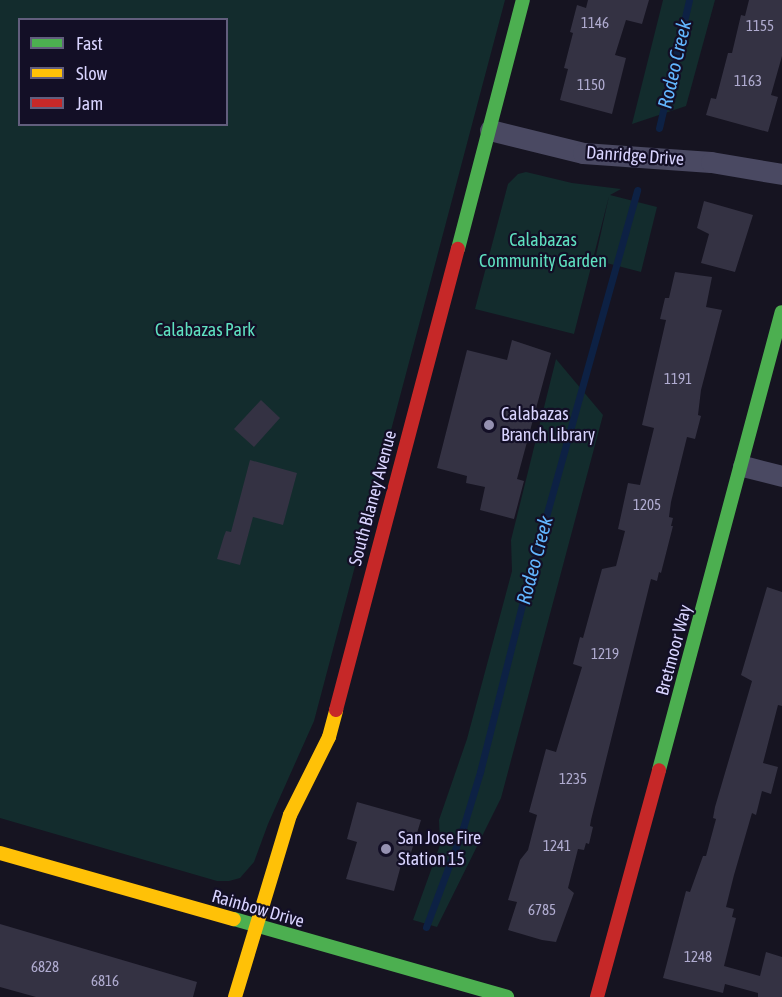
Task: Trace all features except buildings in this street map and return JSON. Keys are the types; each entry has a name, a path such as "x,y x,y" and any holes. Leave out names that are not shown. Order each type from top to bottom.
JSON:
{"street":[{"name":"South Blaney Avenue","path":"235,997 290,815 329,738 523,0"},
{"name":"Danridge Drive","path":"490,130 584,153 711,162 782,174"},
{"name":"Bretmoor Way","path":"597,997 743,466 782,312"},
{"path":"743,466 782,476"},
{"name":"Rainbow Drive","path":"0,853 507,997"}],"green space":[{"name":"Calabazas Park","path":"0,0 505,0 314,721 268,824 254,862 240,878 217,881 0,818"},
{"path":"663,0 715,0 686,106 632,124"},
{"name":"Calabazas Community Garden","path":"526,172 572,183 621,189 610,195 657,207 641,272 595,260 609,196 574,334 475,309 508,184 518,174"},
{"path":"556,359 603,415 501,798 437,927 413,920 440,845 439,820 467,739 512,571 511,540"}],"waterway":[{"name":"Rodeo Creek","path":"659,128 689,0"},
{"name":"Rodeo Creek","path":"426,927 463,828 480,772 528,581 637,190"}],"traffic: fast":[{"path":"458,249 523,0"},
{"path":"659,770 782,312"},
{"path":"234,919 507,997"}],"traffic: slow":[{"path":"235,997 290,815 329,737 336,710"},
{"path":"0,853 234,919"}],"traffic: jam":[{"path":"336,710 458,249"},
{"path":"597,997 659,770"}],"place":[{"name":"Calabazas Branch Library","path":"489,425"},
{"name":"San Jose Fire Station 15","path":"386,849"}]}
